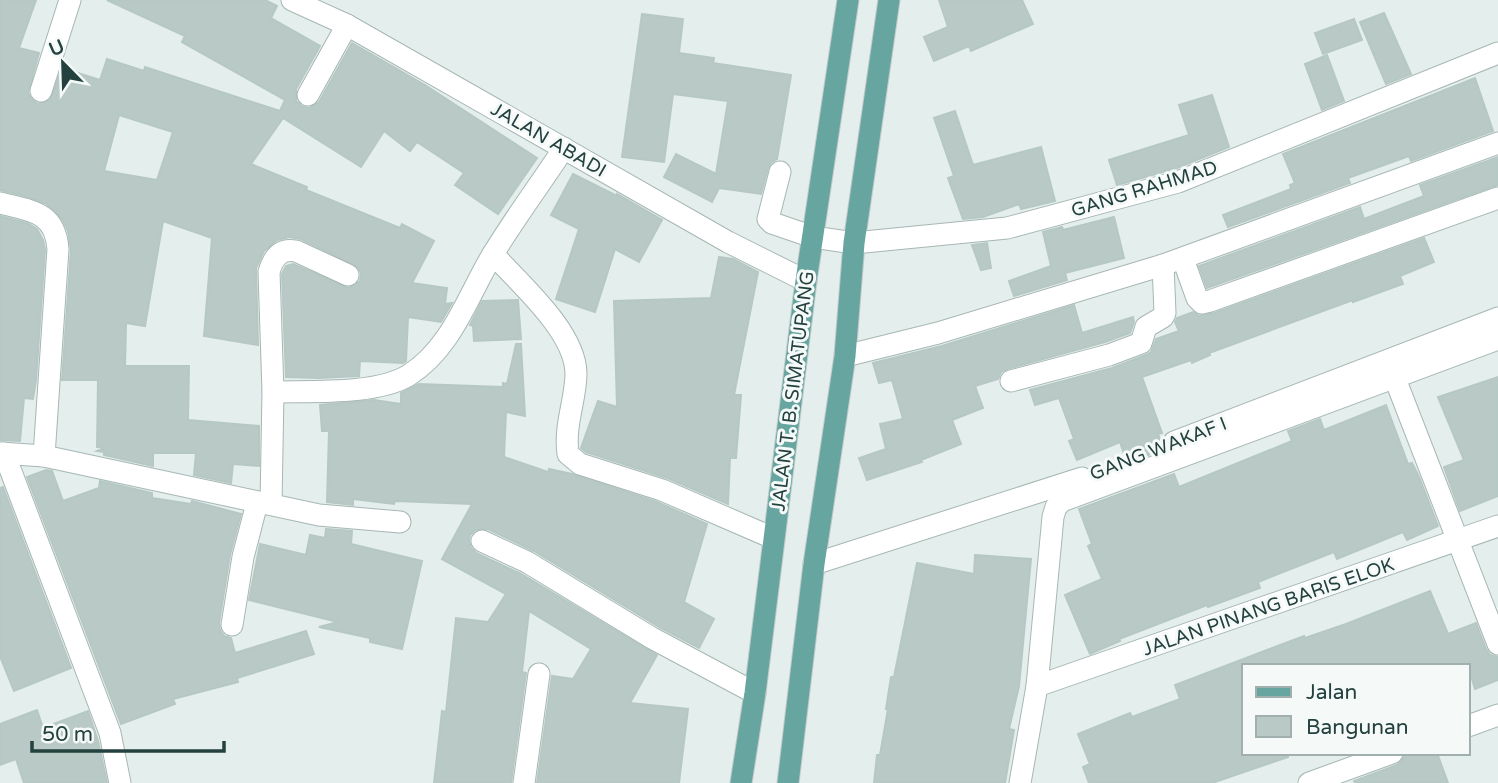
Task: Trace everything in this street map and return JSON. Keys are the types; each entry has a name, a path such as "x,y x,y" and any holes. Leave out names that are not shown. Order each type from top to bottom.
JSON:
{"main road":[{"name":"JALAN T. B. SIMATUPANG","path":"741,783 755,693 806,281 848,0"},
{"path":"788,783 814,564 845,356 853,243 889,0"}],"street":[{"path":"41,91 70,0"},
{"name":"JALAN ABADI","path":"292,0 347,25 729,242 806,281"},
{"path":"308,95 347,25"},
{"name":"GANG RAHMAD","path":"780,172 768,219 772,223 813,237 853,243 1007,228 1178,182 1498,53"},
{"path":"845,356 938,333 1173,262 1498,143"},
{"path":"273,392 373,388 408,376 429,359 445,342 493,254 564,148"},
{"path":"1173,262 1202,303 1498,198"},
{"path":"0,203 39,213 50,222 57,233 44,456"},
{"path":"232,625 243,557 264,503 273,392 269,272 272,261 287,249 348,275"},
{"path":"493,254 561,329 571,348 576,373 566,436 568,454 580,464 662,490 773,538"},
{"path":"1011,381 1110,355 1141,343 1146,327 1165,313 1173,262"},
{"name":"GANG WAKAF I","path":"814,564 1057,487 1498,318"},
{"path":"1020,783 1037,685 1056,507 1068,497 1498,339"},
{"path":"1394,376 1498,644"},
{"path":"120,783 110,733 2,453 44,456 319,515 400,522"},
{"name":"JALAN PINANG BARIS ELOK","path":"1037,685 1498,526"},
{"path":"482,541 527,562 652,638 755,693"},
{"path":"524,783 539,674"},
{"path":"1470,725 1498,715"},
{"path":"1309,783 1386,755"}],"building":[{"path":"0,0 36,0 19,48 39,53 28,93 38,104 50,100 62,68 100,80 107,59 144,71 145,67 280,111 285,100 182,42 185,36 107,0 265,0 277,6 271,18 320,46 296,89 296,101 301,106 309,108 319,102 352,43 425,85 537,158 498,214 455,185 464,173 417,142 410,151 384,131 361,167 283,118 251,164 307,187 306,190 400,228 402,224 434,241 412,283 447,288 445,304 452,303 441,322 408,317 406,361 360,361 359,376 286,377 282,274 286,266 293,264 349,288 360,281 361,273 358,267 301,239 289,237 277,240 264,251 256,268 258,345 204,336 212,238 163,221 145,326 126,323 125,366 189,366 188,420 259,426 259,466 233,464 231,483 194,475 196,453 153,453 153,466 97,451 106,447 97,447 98,380 62,380 71,250 68,231 62,219 47,204 0,190","holes":["119,115 173,132 157,180 104,171"]},
{"path":"939,0 1022,0 1033,24 971,51 969,46 934,61 924,37 948,27"},
{"path":"1384,13 1411,74 1386,84 1360,22"},
{"path":"642,14 683,19 679,53 714,58 713,63 791,75 777,159 771,162 768,168 761,194 719,188 712,202 664,177 676,154 716,174 728,101 673,94 664,162 622,157"},
{"path":"1354,19 1362,40 1323,54 1315,33"},
{"path":"1327,55 1344,101 1322,110 1305,64"},
{"path":"1475,78 1493,131 1411,161 1409,156 1348,178 1350,183 1228,227 1223,215 1291,189 1290,185 1295,183 1283,154"},
{"path":"1212,95 1229,147 1177,168 1117,185 1109,160 1189,135 1179,105"},
{"path":"955,111 973,165 1041,147 1055,201 1021,209 1019,204 983,217 963,219 948,178 954,176 934,118"},
{"path":"1498,157 1498,185 1207,288 1199,266 1360,207 1364,219 1424,196 1420,185"},
{"path":"573,174 617,194 662,220 639,262 615,249 595,312 556,299 579,229 551,215"},
{"path":"0,216 27,223 37,229 45,250 36,380 33,399 24,398 20,441 0,440"},
{"path":"1114,217 1124,258 1065,273 1067,280 1014,296 1009,281 1051,266 1043,232 1062,227 1063,230"},
{"path":"1424,238 1434,262 1400,276 1403,284 1209,353 1210,355 1192,363 1191,360 1142,377 1162,433 1158,434 1164,449 1127,463 1120,442 1077,460 1069,441 1074,439 1059,398 1035,405 1030,390 1112,368 1151,352 1156,339 1179,331 1175,322 1177,318 1193,312 1199,316 1214,313"},
{"path":"987,243 991,268 981,270 972,245"},
{"path":"719,257 733,259 758,272 734,395 741,395 736,458 730,458 728,504 667,478 586,452 581,448 598,401 617,407 614,301 711,298"},
{"path":"518,300 521,339 474,341 473,326 470,325 482,301"},
{"path":"1074,305 1082,333 1133,317 1130,333 1007,369 1001,372 998,379 975,386 983,408 952,420 961,444 921,460 922,462 867,480 859,458 886,449 880,424 903,419 892,380 879,383 873,363 942,346"},
{"path":"516,344 521,344 525,416 506,412 504,457 548,472 549,469 572,474 657,502 707,524 684,602 714,619 699,648 659,627 534,551 488,529 475,530 469,541 476,553 521,574 657,655 630,703 688,709 679,783 537,783 552,676 573,679 591,649 529,611 522,672 526,673 511,783 434,783 442,711 446,712 456,618 488,622 506,594 442,559 472,504 395,501 394,504 353,499 353,505 327,502 329,431 322,431 320,405 374,400 401,404 401,393 419,384 503,387 503,383 507,384"},
{"path":"1498,377 1498,496 1460,511 1444,467 1464,460 1438,397"},
{"path":"1386,405 1408,464 1412,463 1419,477 1438,526 1407,540 1403,532 1337,559 1334,552 1258,582 1260,588 1119,639 1120,641 1090,654 1065,595 1102,579 1088,546 1092,544 1079,509 1174,474 1179,487 1292,441 1288,431 1320,419 1324,430"},
{"path":"46,470 52,471 63,501 99,488 100,481 152,493 152,498 191,504 192,501 241,514 230,555 220,630 224,636 231,638 235,653 306,631 314,654 237,678 238,682 173,699 175,704 121,724 27,477"},
{"path":"3,487 71,668 14,691 0,656 0,488"},
{"path":"326,529 352,531 351,544 422,561 402,649 370,642 370,638 319,627 338,622 249,600 260,544 306,555 310,535 325,538"},
{"path":"975,555 1031,559 1019,686 1009,729 1014,730 1005,783 874,783 877,755 880,755 888,709 891,677 894,677 917,563 974,574"},
{"path":"1430,591 1448,634 1476,623 1486,649 1490,655 1498,657 1498,680 1475,689 1470,664 1242,664 1242,755 1288,757 1212,783 1089,783 1083,767 1090,764 1078,734 1130,713 1132,717 1180,699 1175,685 1304,636 1305,638"},
{"path":"37,710 43,728 88,711 107,783 24,783 16,759 0,765 0,724"},
{"path":"1404,755 1438,755 1448,783 1354,781 1397,765"}]}
